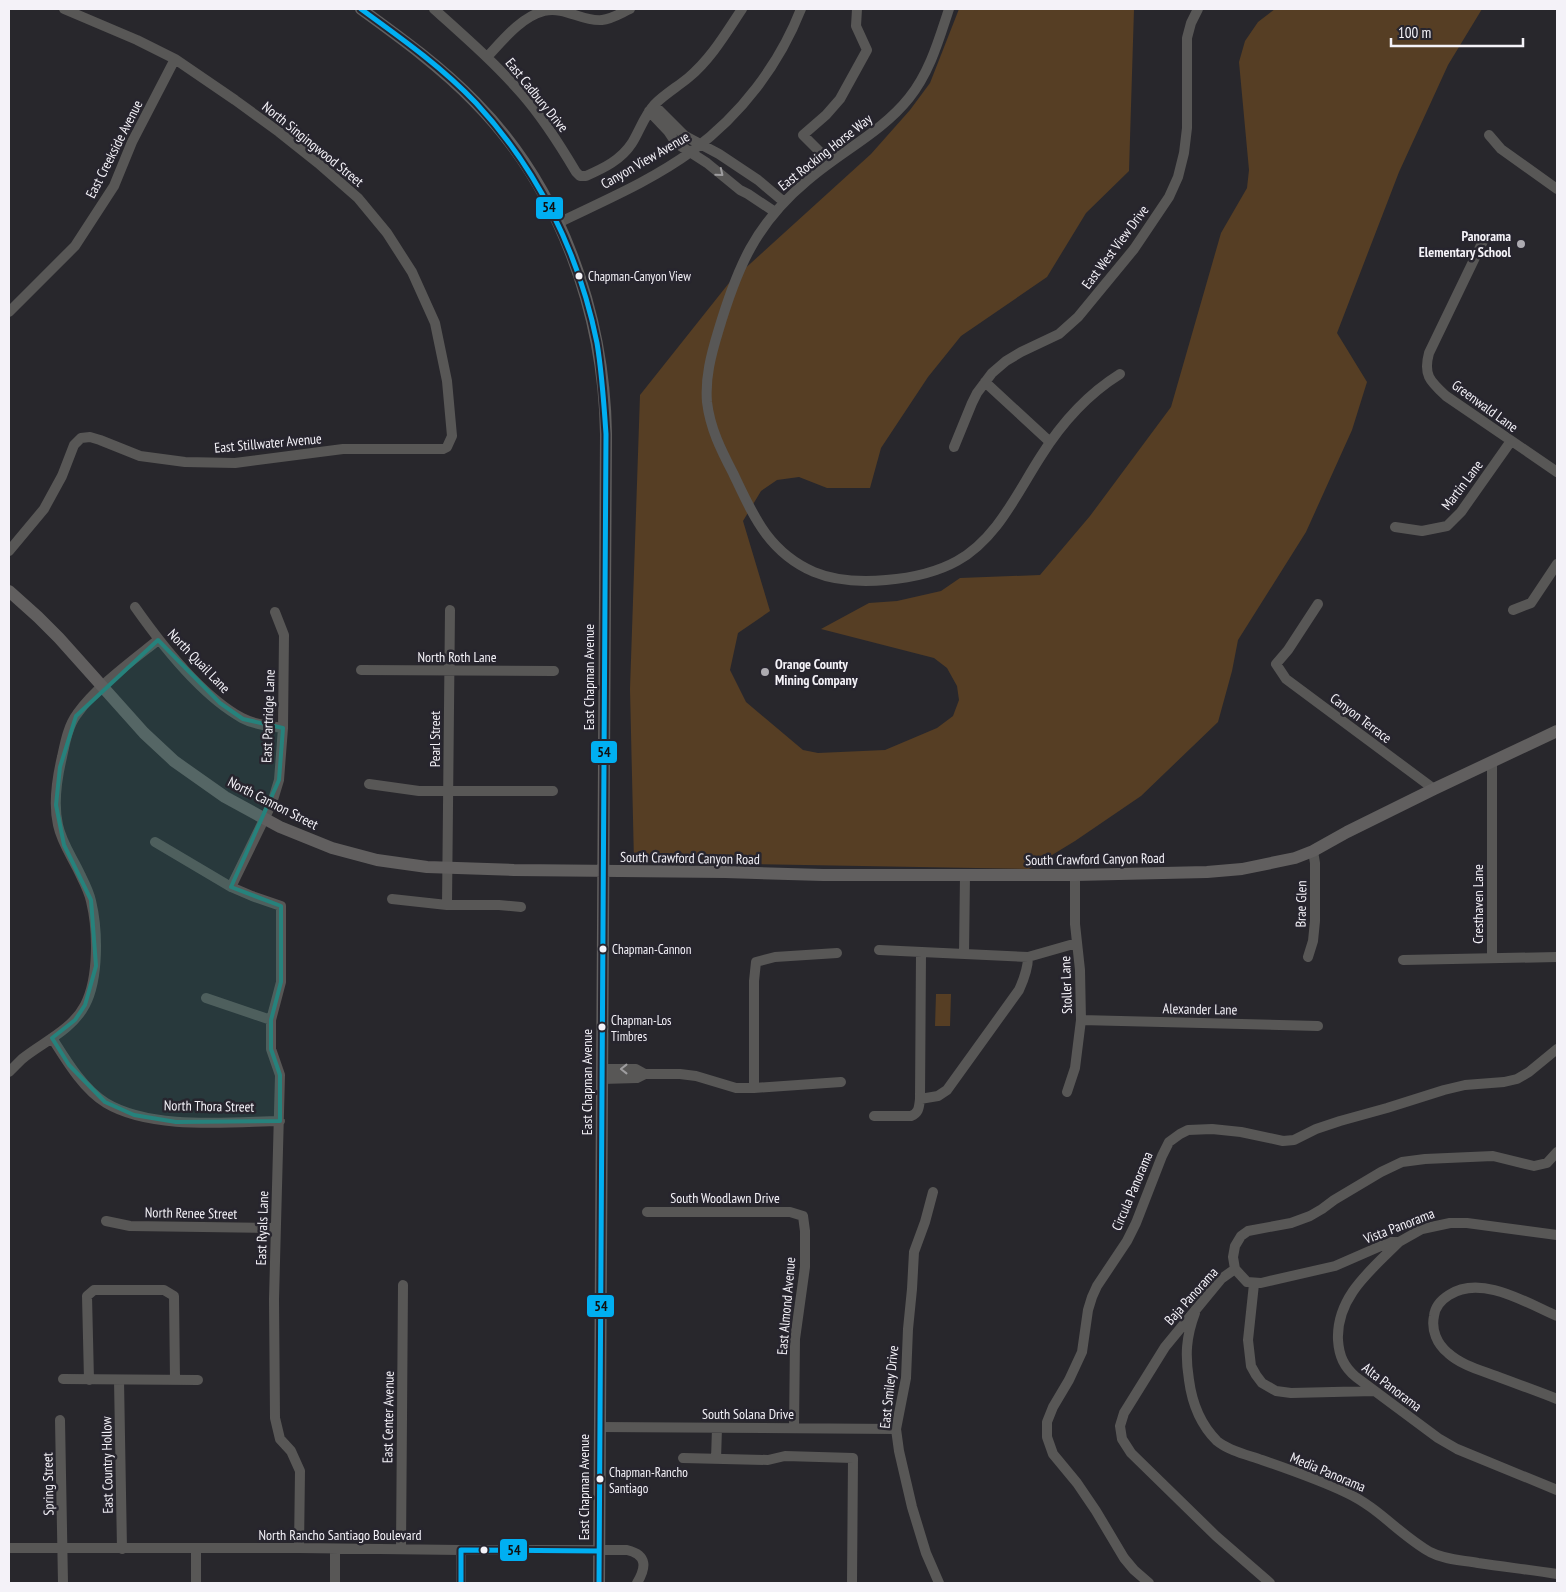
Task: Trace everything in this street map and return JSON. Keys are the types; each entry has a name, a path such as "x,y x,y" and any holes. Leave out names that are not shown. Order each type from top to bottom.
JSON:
{"main road":[{"name":"East Chapman Avenue","path":"361,9 424,55 476,103 491,119 528,169 558,223 572,257 589,308 598,350 605,410 599,1583"},
{"name":"North Cannon Street","path":"9,591 59,638 144,733 174,761 225,797 304,838 351,854 402,864 448,868 603,871"},
{"name":"South Crawford Canyon Road","path":"603,871 965,876 1207,872 1242,869 1294,858 1313,851 1434,789 1557,731"}],"street":[{"name":"North Singingwood Street","path":"64,9 137,40 175,59 235,100 318,163 352,192 387,233 412,272 435,323 447,381 452,436 447,447"},
{"name":"East Cadbury Drive","path":"434,9 487,57 522,94 539,115 580,176 586,176 595,172 624,154 652,108"},
{"path":"487,57 507,35 523,22 545,11 565,12 585,19 602,20 610,19 630,9"},
{"path":"652,108 668,92 688,78 703,64 742,9"},
{"name":"Canyon View Avenue","path":"558,223 639,183 690,153 701,144 738,110 753,92 781,50 802,9"},
{"path":"830,162 803,136 840,99 867,50 856,26 858,9"},
{"name":"East Rocking Horse Way","path":"949,9 934,54 917,88 900,109 830,162 784,202 747,253 732,287 709,366 706,391 708,412 714,436 757,522 767,537 786,555 799,564 832,578 849,581 875,581 921,575 957,561 976,548 994,530 1050,442 1064,424 1093,393 1120,374"},
{"name":"East West View Drive","path":"954,447 972,403 985,382 1006,361 1059,334 1078,317 1134,249 1169,197 1178,177 1184,153 1187,128 1187,38 1191,23 1198,9"},
{"name":"East Creekside Avenue","path":"9,312 75,246 114,186 132,142 175,59"},
{"path":"652,108 685,136 719,154 758,180 784,202"},
{"path":"652,108 676,143 713,167 740,190 775,212"},
{"path":"1489,136 1501,149 1557,189"},
{"name":"Greenwald Lane","path":"1483,241 1429,353 1426,364 1428,375 1446,396 1557,472"},
{"path":"985,382 1050,442"},
{"name":"East Stillwater Avenue","path":"9,551 44,509 54,493 74,445 81,438 90,437 140,456 185,462 235,463 343,450 443,449 447,447"},
{"name":"Martin Lane","path":"1395,527 1422,531 1447,526 1461,512 1511,441"},
{"path":"1513,610 1531,603 1557,564"},
{"name":"Canyon Terrace","path":"1318,604 1288,650 1276,664 1286,679 1434,789"},
{"name":"North Quail Lane","path":"135,607 158,640 199,684 220,703 243,718 263,725 283,728"},
{"name":"Pearl Street","path":"447,905 450,610"},
{"name":"East Partridge Lane","path":"232,887 265,819 279,780 283,728 284,635 275,612"},
{"path":"9,1072 22,1059 75,1020 85,1005 92,986 96,966 95,928 91,900 80,874 64,845 58,824 56,806 60,767 66,738 76,716 88,700 158,640"},
{"name":"North Roth Lane","path":"361,670 554,672"},
{"name":"Cresthaven Lane","path":"1402,960 1492,958 1492,762"},
{"path":"369,784 419,791 553,791"},
{"path":"156,842 232,887"},
{"name":"Brae Glen","path":"1308,957 1313,941 1315,921 1315,863 1313,851"},
{"name":"Stoller Lane","path":"1067,1092 1075,1068 1081,1020 1080,970 1075,924 1075,875"},
{"path":"964,954 965,876"},
{"name":"East Ryals Lane","path":"232,887 281,906 282,982 271,1020 271,1049 280,1075 280,1121 275,1228 275,1418 280,1439 291,1451 300,1471 300,1548"},
{"path":"392,899 447,905 521,907"},
{"path":"878,950 1028,957 1077,943"},
{"path":"754,1088 754,981 756,962 775,957 837,953"},
{"path":"874,1116 911,1116 915,1115 918,1111 920,1099 921,953"},
{"path":"920,1099 938,1096 946,1090 1019,990 1025,977 1028,957"},
{"path":"1492,958 1557,958"},
{"path":"206,998 271,1020"},
{"name":"Alexander Lane","path":"1081,1020 1318,1026"},
{"name":"North Thora Street","path":"52,1038 69,1065 88,1087 105,1102 134,1115 176,1122 280,1121"},
{"name":"Circula Panorama","path":"1149,1583 1124,1558 1077,1483 1054,1454 1047,1437 1047,1422 1082,1352 1088,1310 1092,1298 1136,1223 1169,1142 1188,1130 1212,1129 1241,1132 1283,1141 1294,1140 1316,1129 1444,1090 1465,1085 1517,1079 1529,1072 1557,1049"},
{"path":"602,1074 638,1078 645,1074 680,1074 696,1076 736,1088 841,1082"},
{"name":"Baja Panorama","path":"1270,1583 1216,1536 1131,1453 1122,1439 1120,1426 1124,1412 1165,1347 1221,1279 1235,1269 1233,1257 1235,1246 1240,1236 1248,1232 1291,1223 1310,1216 1394,1165 1425,1159 1493,1156 1534,1166 1547,1163 1557,1152"},
{"name":"East Smiley Drive","path":"933,1192 914,1252 906,1378 896,1429 912,1507 926,1553 938,1583"},
{"name":"South Woodlawn Drive","path":"647,1212 790,1212 803,1216"},
{"name":"East Almond Avenue","path":"794,1428 795,1339 805,1267 806,1231 803,1216"},
{"name":"North Renee Street","path":"106,1221 130,1226 275,1228"},
{"name":"Vista Panorama","path":"1254,1284 1335,1266 1390,1242 1399,1242 1422,1229 1450,1223 1467,1223 1557,1235"},
{"name":"Alta Panorama","path":"1399,1242 1368,1272 1349,1296 1343,1308 1338,1325 1338,1343 1342,1361 1348,1371 1430,1432 1457,1449 1557,1490"},
{"path":"1235,1269 1247,1282 1254,1284 1248,1340 1251,1366 1262,1383 1276,1391 1291,1393 1375,1391"},
{"name":"East Center Avenue","path":"401,1549 403,1285"},
{"path":"1557,1316 1509,1294 1485,1287 1453,1292 1443,1299 1435,1310 1432,1323 1439,1343 1448,1354 1470,1366 1557,1399"},
{"path":"89,1380 88,1296 94,1290 164,1290 174,1296 174,1380"},
{"name":"Media Panorama","path":"1197,1308 1188,1335 1186,1350 1190,1384 1193,1402 1200,1419 1218,1442 1346,1492 1368,1504 1415,1542 1442,1557 1557,1574"},
{"path":"63,1379 198,1380"},
{"name":"East Country Hollow","path":"119,1380 122,1548"},
{"name":"Spring Street","path":"60,1420 63,1583"},
{"name":"South Solana Drive","path":"600,1427 896,1429"},
{"path":"716,1459 717,1428"},
{"path":"684,1458 768,1460 785,1456 854,1458 852,1583"},
{"name":"North Rancho Santiago Boulevard","path":"9,1548 627,1550 639,1554 643,1560 644,1567 637,1583"},
{"path":"196,1549 196,1583"},
{"path":"335,1583 336,1549"},
{"path":"461,1550 461,1583"}],"highlighted area":[{"path":"158,640 220,703 243,719 283,728 279,780 231,887 281,906 281,982 271,1020 271,1049 280,1075 280,1121 176,1122 134,1115 105,1102 69,1065 52,1038 75,1020 85,1005 96,966 91,900 64,845 56,805 60,767 76,716"}],"shaded area":[{"path":"959,9 1134,9 1129,171 1086,213 1047,277 961,336 928,377 881,448 870,488 827,488 799,477 777,480 761,491 743,521 770,611 738,633 730,670 746,702 803,750 818,753 885,750 937,728 953,716 959,700 957,686 947,668 934,658 821,629 869,603 897,601 941,591 960,578 1040,575 1090,516 1171,407 1221,233 1247,188 1249,170 1239,62 1245,41 1258,22 1275,9 1482,9 1448,65 1399,172 1337,333 1367,382 1352,430 1306,532 1238,640 1232,671 1218,722 1141,796 1075,841 1029,869 634,862 630,689 640,395 729,283 871,154 910,110 930,83"},
{"path":"936,994 951,994 950,1026 935,1026"}],"transit line":[{"name":"54","path":"361,9 421,53 463,90 476,103 519,156 553,214 567,245 589,310 599,354 606,434 599,1583"},
{"name":"54","path":"461,1583 461,1550 599,1551"}],"place":[{"name":"Panorama Elementary School","path":"1521,244"},
{"name":"Chapman-Canyon View","path":"579,276"},
{"name":"Orange County Mining Company","path":"765,672"},
{"name":"Chapman-Cannon","path":"603,949"},
{"name":"Chapman-Los Timbres","path":"602,1027"},
{"name":"Chapman-Rancho Santiago","path":"600,1479"}]}
